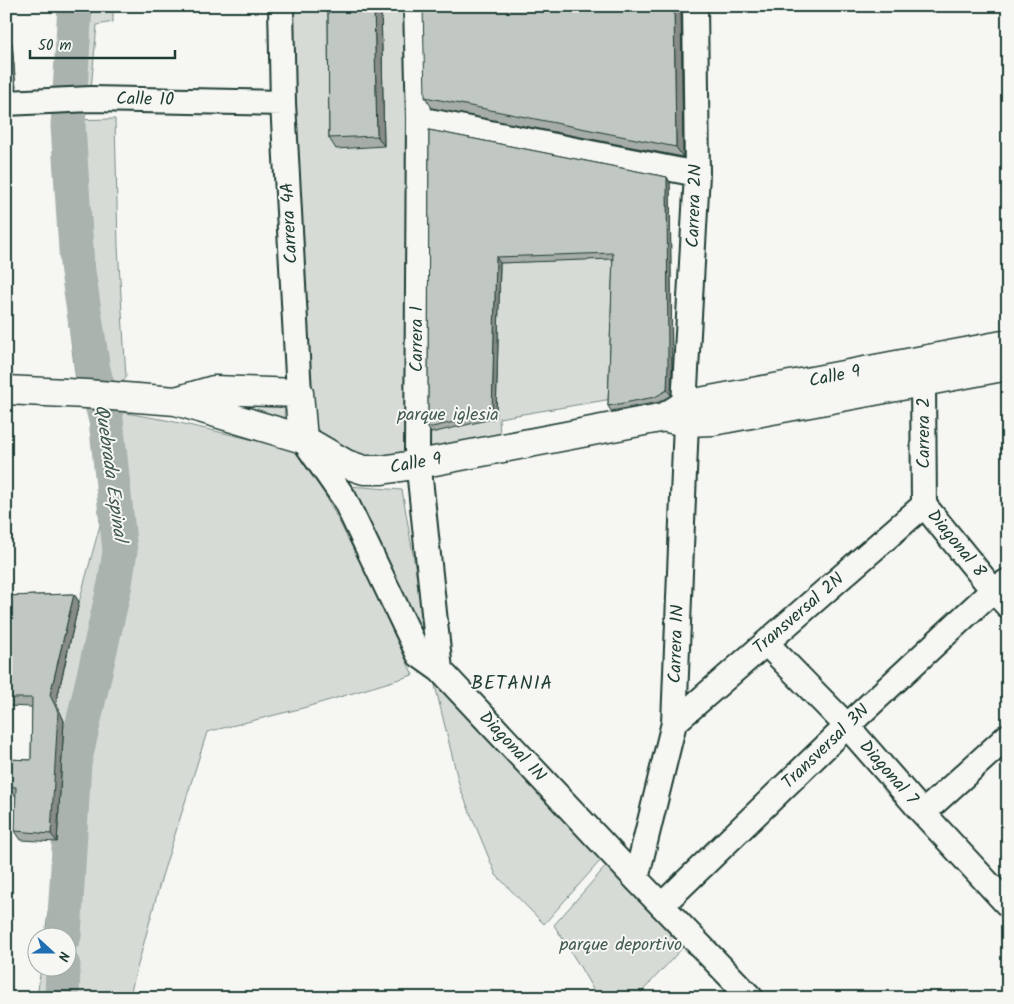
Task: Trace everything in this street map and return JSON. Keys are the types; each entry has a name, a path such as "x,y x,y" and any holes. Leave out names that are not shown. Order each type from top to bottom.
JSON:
{"street":[{"name":"Carrera 4A","path":"281,6 283,102 303,439"},
{"name":"Carrera 1","path":"416,6 419,119 417,450 440,670"},
{"name":"Carrera 2N","path":"678,415 697,174 695,6"},
{"name":"Calle 10","path":"6,103 58,100 283,102"},
{"path":"419,119 697,174"},
{"name":"Calle 9","path":"6,390 86,394 176,402 303,439 346,464 364,470 382,470 678,415 713,421 922,372 1008,344"},
{"name":"Calle 9","path":"922,372 1008,366"},
{"name":"Carrera 2","path":"922,372 924,505"},
{"name":"Calle 9","path":"176,402 214,390 299,393"},
{"name":"Carrera 1N","path":"636,879 674,723 678,415"},
{"name":"Diagonal 1N","path":"303,439 344,498 419,654 440,670 636,879 751,998"},
{"name":"Diagonal 8","path":"924,505 1003,593"},
{"name":"Transversal 2N","path":"674,723 924,505"},
{"name":"Transversal 3N","path":"662,905 847,726 1003,593"},
{"name":"Diagonal 7","path":"766,643 847,726 923,813 1008,905"},
{"path":"923,813 1008,736"}],"green space":[{"path":"68,6 113,6 113,22 97,25 91,89 63,90"},
{"path":"291,6 406,6 413,460 364,462 310,436 300,279"},
{"path":"115,119 118,247 126,377 123,382 76,381 63,276 67,229 64,120"},
{"name":"parque iglesia","path":"617,258 612,399 499,418 500,438 417,450 417,387 500,263"},
{"path":"285,398 284,423 223,400"},
{"path":"92,407 166,420 303,451 367,576 413,675 303,708 207,732 162,876 129,998 37,998 40,976 78,976 78,926 46,926 57,842 64,726 56,703 79,602 100,525"},
{"path":"349,486 402,490 429,647 424,648"},
{"path":"432,673 601,860 544,924 496,875 460,788"},
{"name":"parque deportivo","path":"607,865 686,944 636,998 598,998 554,925"}],"building":[{"path":"328,6 374,6 377,136 329,138"},
{"path":"423,6 674,6 676,147 425,97"},
{"path":"6,35 11,81 6,81"},
{"path":"429,130 667,177 667,390 655,397 608,406 613,253 496,257 492,413 428,428"},
{"path":"74,594 50,695 58,712 51,834 15,831 16,787 6,786 6,759 31,760 32,698 6,698 6,596"}],"waterway":[{"name":"Quebrada Espinal","path":"65,926 74,763 115,584 120,551 106,420 93,370 77,265 68,126 75,6"},
{"name":"Quebrada Espinal","path":"62,998 63,976"}],"district":[{"name":"BETANIA","path":"512,684"}]}
